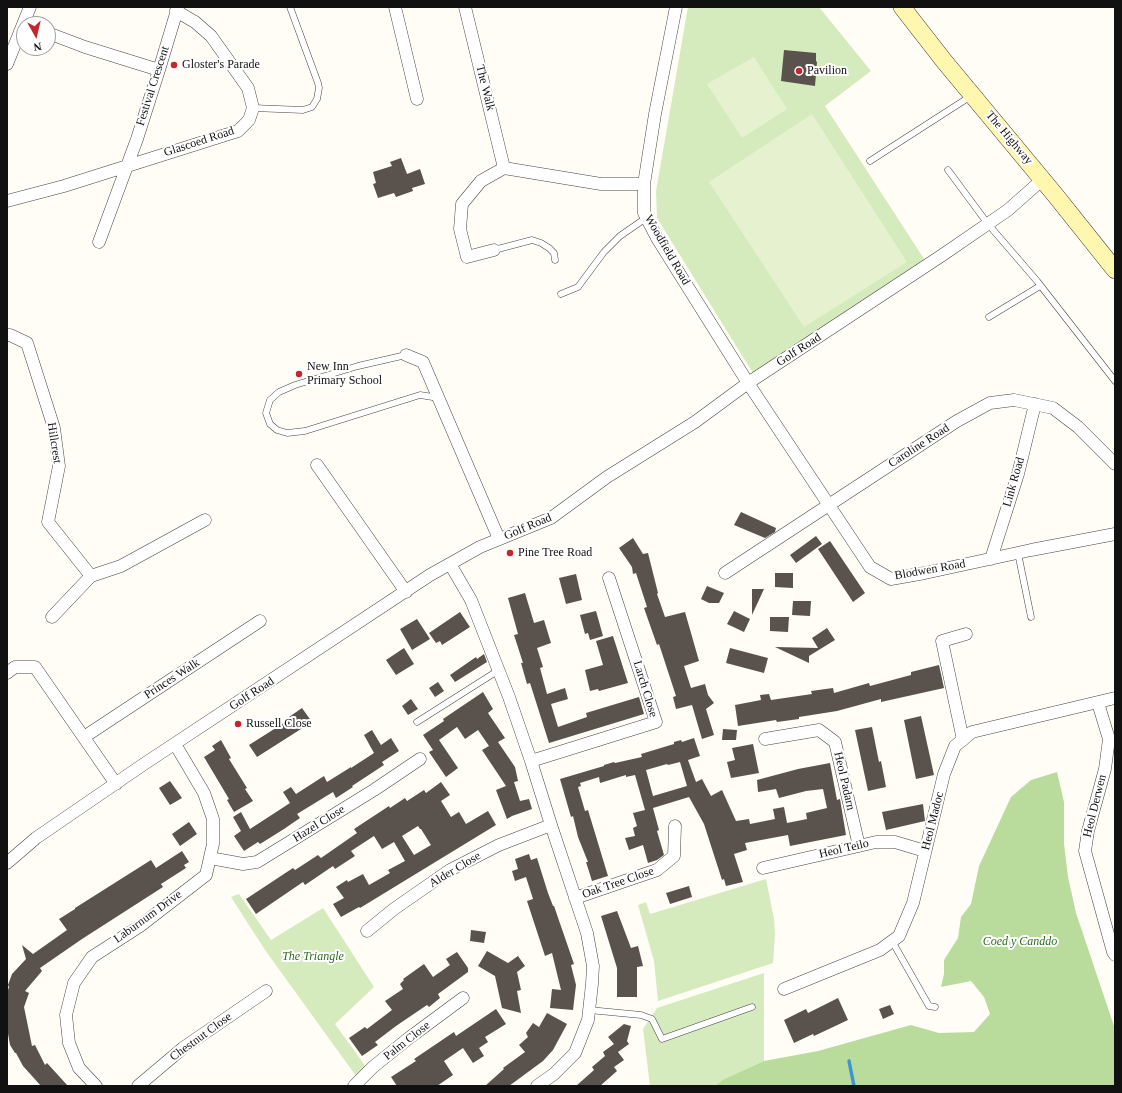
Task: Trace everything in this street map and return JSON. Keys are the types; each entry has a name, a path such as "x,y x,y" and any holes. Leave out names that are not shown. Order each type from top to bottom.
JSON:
{"street":[{"path":"395,7 417,99"},
{"name":"The Walk","path":"465,7 504,168"},
{"name":"Woodfield Road","path":"676,7 644,184 644,213 657,238 748,384"},
{"name":"The Highway","path":"902,7 1115,270"},
{"path":"177,9 211,36 248,88 253,108"},
{"name":"Festival Crescent","path":"99,242 159,70 177,9"},
{"path":"56,36 85,47 159,70"},
{"path":"7,64 16,43"},
{"name":"Glascoed Road","path":"127,165 238,131 249,120 253,108"},
{"path":"7,201 64,186 127,165"},
{"path":"494,250 467,258 460,229 462,204 481,181 504,168 601,184 644,184"},
{"name":"Golf Road","path":"7,863 36,838 175,744 450,564 480,547 551,518 607,477 695,422 748,384 988,224 1008,210 1042,179"},
{"name":"Hillcrest","path":"7,335 27,343 54,428 59,466 48,522 91,576"},
{"path":"406,355 423,362 499,539"},
{"name":"Blodwen Road","path":"748,384 870,567 892,579 1115,534"},
{"name":"Caroline Road","path":"725,573 956,421 990,403 1014,400 1053,408 1078,427 1115,464"},
{"name":"Link Road","path":"991,559 1018,474 1035,404"},
{"path":"317,466 406,592"},
{"path":"52,617 91,576 121,566 205,520"},
{"path":"450,564 471,600 499,670 532,761 586,932 593,966 588,1020 575,1053 554,1074 537,1086"},
{"name":"Larch Close","path":"532,761 656,722 609,578"},
{"name":"Princes Walk","path":"84,737 260,620"},
{"path":"963,740 942,642 966,634"},
{"path":"7,673 15,667 35,667 116,784"},
{"name":"Heol Madoc","path":"784,989 880,950 898,936 913,903 944,774 955,746 972,732 1115,698"},
{"name":"Heol Derwen","path":"1098,703 1109,739 1105,769 1088,831 1085,850 1115,955"},
{"name":"Heol Padarn","path":"765,739 818,730 835,742 859,846"},
{"name":"Laburnum Drive","path":"96,1086 79,1068 69,1043 66,1015 74,983 92,956 140,926 206,875 210,858 213,844 213,819 204,794 175,744"},
{"name":"Hazel Close","path":"210,858 243,864 257,862 374,790 420,759"},
{"name":"Alder Close","path":"367,931 394,909 450,870 499,844 551,825"},
{"name":"Oak Tree Close","path":"575,898 657,870 674,856 675,826"},
{"name":"Heol Teilo","path":"763,868 876,842 895,842 925,851"},
{"name":"Chestnut Close","path":"138,1086 182,1048 266,991"},
{"name":"Palm Close","path":"358,1085 373,1067 463,998"}],"lane":[{"path":"253,108 303,110 312,107 317,99 319,88 318,84 290,7"},
{"path":"870,161 972,95"},
{"path":"948,170 988,224 1040,286 1115,381"},
{"path":"561,294 578,287 604,252 620,236 646,218"},
{"path":"494,250 532,240 549,248 554,253 555,260"},
{"path":"989,317 1040,286"},
{"path":"406,355 358,366 295,385 279,392 270,400 266,413 270,424 276,430 287,433 305,431 420,395 439,398"},
{"path":"1018,553 1031,617"},
{"path":"416,722 499,670"},
{"path":"892,941 929,1006 935,1007"},
{"path":"589,1010 641,1015 652,1019 662,1039 752,1007"}],"green space":[{"path":"688,7 819,7 871,71 825,106 928,265 756,378 657,218 656,191"},
{"path":"754,57 787,109 742,138 707,84"},
{"path":"812,114 907,262 804,327 709,182"},
{"name":"Coed y Canddo","path":"1057,772 1064,802 1064,844 1068,877 1076,913 1115,1029 1115,1086 715,1086 724,1079 764,1061 818,1051 911,1025 939,1033 974,1032 990,1014 984,997 971,981 941,987 944,974 944,960 958,938 961,917 971,904 979,866 1011,797 1031,780"},
{"path":"766,879 774,919 775,934 773,963 658,1001 654,961 638,905 646,902 650,914"},
{"name":"The Triangle","path":"239,894 271,940 323,908 374,987 335,1024 366,1067 356,1076 265,950 231,897"},
{"path":"764,973 764,1061 724,1079 715,1086 650,1086 643,1029 657,1008"}],"building":[{"name":"Pavilion","path":"784,50 816,53 817,62 815,86 781,81"},
{"path":"401,158 407,174 420,169 425,184 412,188 413,191 396,197 394,193 378,198 373,184 376,183 373,172 392,166 390,162"},
{"path":"741,512 776,528 775,532 765,538 734,525"},
{"path":"816,536 822,544 796,563 790,555"},
{"path":"633,538 643,554 648,553 657,594 665,617 685,612 699,661 684,666 691,688 705,684 708,695 714,703 706,709 714,735 702,739 692,705 676,709 673,697 676,696 659,644 657,645 644,608 647,607 636,573 633,574 632,567 619,548"},
{"path":"830,541 865,593 853,602 818,549"},
{"path":"775,573 793,573 793,588 775,587"},
{"path":"576,574 582,600 566,604 559,578"},
{"path":"707,586 724,593 719,603 709,603 701,599"},
{"path":"752,589 764,589 752,615"},
{"path":"525,593 534,623 544,620 551,643 537,648 543,667 540,668 547,694 565,688 568,699 551,704 558,727 587,717 586,713 639,697 644,714 549,743 530,683 527,684 521,663 523,663 514,635 518,634 508,598"},
{"path":"793,601 811,601 810,616 792,615"},
{"path":"596,611 603,636 590,640 588,633 585,634 580,615"},
{"path":"734,611 750,619 744,632 727,624"},
{"path":"460,612 470,627 442,645 440,641 436,643 429,633"},
{"path":"770,617 789,617 788,632 770,631"},
{"path":"417,619 430,639 412,650 400,629"},
{"path":"827,628 835,640 809,656 809,663 775,647 818,648 812,638"},
{"path":"613,636 628,683 599,691 598,689 590,691 585,670 603,665 596,641"},
{"path":"404,648 414,664 396,675 386,660"},
{"path":"730,648 768,658 764,673 726,663"},
{"path":"484,654 487,662 455,682 450,675 476,657 477,659"},
{"path":"939,665 944,688 881,702 881,699 837,711 799,717 799,719 777,722 776,720 738,726 735,705 761,700 760,695 769,694 771,700 812,694 811,691 833,688 834,693 869,683 870,686 911,675 911,672"},
{"path":"438,682 444,691 435,697 429,688"},
{"path":"483,692 493,709 488,713 505,738 498,742 515,767 518,781 514,782 520,801 529,799 532,809 507,819 496,790 506,786 482,750 489,746 478,730 465,739 457,727 439,740 458,768 446,777 429,752 433,750 423,735 444,721 443,719"},
{"path":"411,699 418,709 408,715 402,706"},
{"path":"302,708 312,722 257,757 249,745 290,719 289,717"},
{"path":"921,716 934,775 916,779 904,720"},
{"path":"872,727 886,787 868,791 855,730"},
{"path":"723,729 737,730 736,740 722,740"},
{"path":"372,730 381,745 391,738 399,751 382,762 384,765 336,798 333,792 297,814 300,818 284,829 260,844 258,842 244,851 234,836 241,831 233,817 241,812 250,829 290,803 283,792 291,787 296,794 324,776 327,782 351,768 374,753 364,735"},
{"path":"694,738 700,756 688,760 696,782 702,779 711,796 722,790 736,821 749,819 750,824 775,819 773,809 784,807 787,823 807,819 806,813 827,808 823,789 806,791 779,798 776,789 758,792 757,780 798,769 830,763 837,800 840,799 846,835 790,846 788,835 745,843 747,850 734,854 743,882 726,886 724,879 722,880 704,824 689,797 653,808 659,830 657,831 664,855 657,860 648,863 643,845 629,850 625,838 635,836 633,828 637,826 633,813 645,810 635,775 626,777 626,775 600,783 599,777 580,783 581,786 578,787 585,811 588,810 608,876 592,881 586,862 588,862 578,837 573,816 571,817 560,779 614,762 642,757 641,754 674,744 674,742 681,740 682,742","holes":["680,762 687,786 653,796 646,770"]},
{"path":"221,740 231,758 229,759 247,788 245,789 253,801 234,812 227,800 229,799 204,757 215,750 212,746"},
{"path":"753,744 759,773 731,778 727,762 735,760 732,748"},
{"path":"170,781 182,798 170,805 159,788"},
{"path":"441,782 450,795 441,801 451,817 459,812 466,824 488,811 496,825 360,908 359,907 341,917 333,904 344,898 336,887 347,880 348,882 363,874 369,885 390,873 388,870 405,861 394,842 382,849 374,836 351,851 355,856 335,869 333,866 305,885 303,882 256,914 246,899 293,868 295,870 318,855 321,858 357,833 354,829 389,806 390,808 405,798 407,801 424,790 426,793","holes":["418,826 431,845 414,855 402,836"]},
{"path":"923,804 925,821 886,830 882,812"},
{"path":"189,822 197,834 180,846 172,834"},
{"path":"182,851 189,862 184,865 186,868 161,884 163,887 40,968 42,971 25,991 29,993 24,1007 32,1046 35,1045 45,1065 47,1063 68,1086 41,1086 23,1066 10,1045 7,1028 8,985 12,974 26,959 22,945 33,954 67,930 59,919 151,860 156,868"},
{"path":"529,854 531,860 537,858 574,964 571,965 576,985 573,1010 550,1008 552,989 561,990 552,953 545,956 527,901 533,899 526,877 515,881 512,871 518,869 515,859"},
{"path":"689,886 692,897 670,904 666,893"},
{"path":"617,911 631,948 638,946 643,966 637,967 637,997 617,997 617,968 601,916"},
{"path":"471,930 486,932 484,943 470,941"},
{"path":"487,951 508,963 518,956 525,966 517,972 521,990 517,991 521,1013 502,1008 495,976 478,966"},
{"path":"457,952 468,968 468,972 438,994 440,998 429,1007 427,1005 396,1026 375,1042 378,1045 362,1056 349,1038 365,1027 367,1029 392,1010 385,1001 403,989 400,984 404,980 403,979 424,964 433,977 450,965 446,959"},
{"path":"838,998 848,1020 814,1036 813,1034 794,1043 784,1020 806,1009 808,1013"},
{"path":"890,1005 894,1014 883,1019 879,1009"},
{"path":"496,1009 506,1024 485,1037 488,1042 479,1048 484,1056 473,1063 463,1048 444,1061 453,1075 437,1086 397,1086 391,1077 416,1061 414,1059 454,1032 456,1036"},
{"path":"547,1013 567,1024 553,1050 543,1061 509,1086 485,1086 504,1069 503,1068 525,1052 519,1045 528,1037 526,1033 533,1023 539,1027"},
{"path":"624,1024 631,1026 627,1041 629,1044 618,1052 624,1060 614,1067 617,1071 600,1086 576,1086 594,1070 592,1067 605,1056 603,1052 614,1044 608,1037"}],"waterway":[{"path":"849,1061 854,1086"}],"place":[{"name":"Gloster's Parade","path":"174,65"},
{"name":"Pavilion","path":"799,71"},
{"name":"New Inn Primary School","path":"299,374"},
{"name":"Pine Tree Road","path":"510,553"},
{"name":"Russell Close","path":"238,724"}]}
